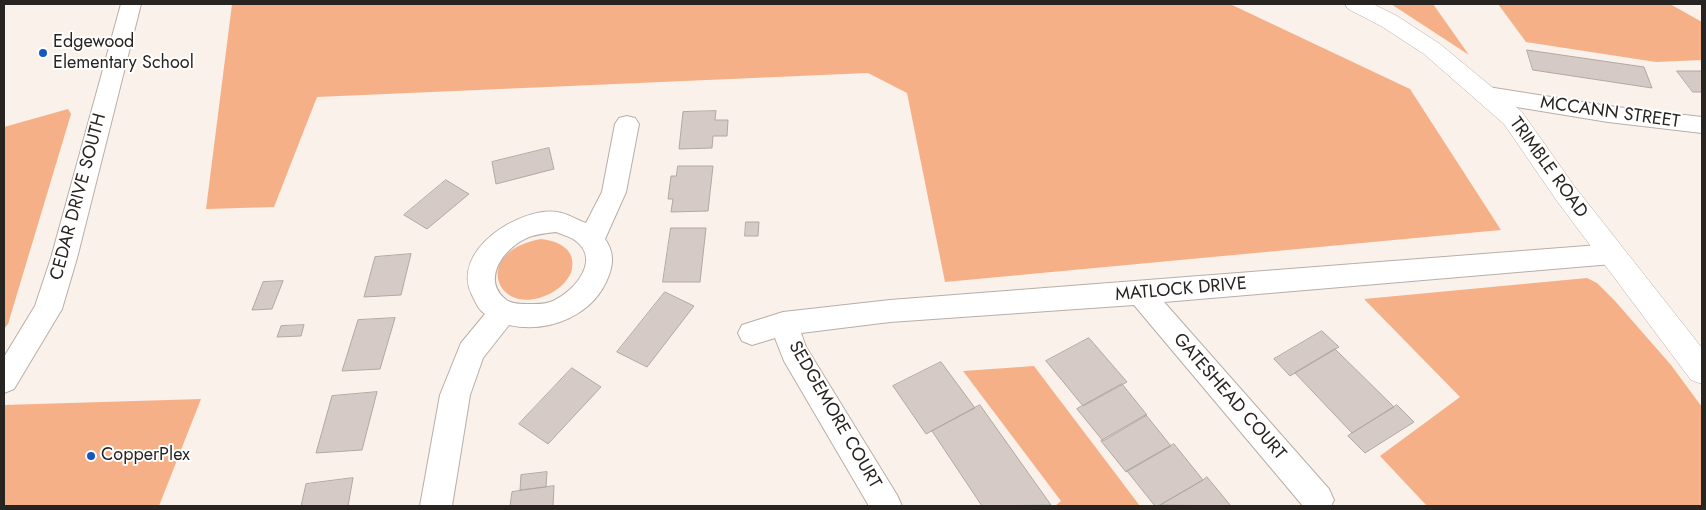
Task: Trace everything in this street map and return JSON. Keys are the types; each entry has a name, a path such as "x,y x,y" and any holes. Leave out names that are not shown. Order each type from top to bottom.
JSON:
{"street":[{"name":"CEDAR DRIVE SOUTH","path":"4,380 48,309 64,258 131,4"},
{"name":"TRIMBLE ROAD","path":"1356,4 1389,21 1432,49 1488,95 1512,118 1612,254 1702,371"},
{"name":"MCCANN STREET","path":"1488,95 1608,114 1702,125"},
{"path":"592,238 614,192 627,124"},
{"path":"534,224 564,224 577,227 592,238 600,253 599,271 589,290 571,305 549,315 524,317 503,312 488,300 481,283 484,265 494,247 512,233 534,224"},
{"name":"MATLOCK DRIVE","path":"752,333 783,324 890,311 1140,293 1612,254"},
{"name":"GATESHEAD COURT","path":"1140,293 1318,500"},
{"path":"436,506 455,395 472,352 503,312"},
{"name":"SEDGEMORE COURT","path":"783,324 794,352 886,506"}],"shaded area":[{"path":"232,4 1230,4 1410,89 1501,230 945,282 907,93 868,73 317,97 274,207 206,209"},
{"path":"1391,4 1433,4 1469,55"},
{"path":"1498,4 1670,4 1702,22 1702,60 1656,62 1526,42"},
{"path":"68,109 71,114 8,324 4,329 4,127"},
{"path":"541,239 559,244 568,251 572,262 571,273 565,282 553,292 534,299 518,299 506,292 499,282 498,270 504,257 518,246"},
{"path":"1587,278 1597,283 1615,301 1671,365 1702,407 1702,506 1427,506 1380,456 1460,397 1364,299"},
{"path":"1034,366 1140,506 1055,506 1061,501 963,371"},
{"name":"CopperPlex","path":"201,399 159,506 4,506 4,405"}],"building":[{"path":"1527,50 1644,67 1652,88 1533,70"},
{"path":"1677,71 1702,71 1702,92 1693,92"},
{"path":"716,111 715,120 728,120 727,136 713,136 712,148 679,149 683,112"},
{"path":"549,148 554,169 496,184 492,162"},
{"path":"678,166 713,166 708,211 671,212 673,199 668,199 671,176 676,176"},
{"path":"446,180 469,194 427,229 404,215"},
{"path":"746,222 759,222 758,236 745,236"},
{"path":"671,228 706,228 700,282 663,282"},
{"path":"411,254 401,295 364,297 375,257"},
{"path":"283,281 272,309 252,310 263,282"},
{"path":"665,292 694,306 647,367 617,352"},
{"path":"395,318 380,369 342,371 358,320"},
{"path":"304,325 301,336 277,337 281,326"},
{"path":"1322,331 1339,347 1290,376 1274,359"},
{"path":"1089,338 1127,382 1083,406 1046,361"},
{"path":"1335,349 1394,407 1352,433 1295,373"},
{"path":"941,362 975,408 926,434 893,386"},
{"path":"572,368 601,387 548,444 519,424"},
{"path":"1122,384 1147,415 1103,441 1077,409"},
{"path":"377,392 362,450 316,453 332,396"},
{"path":"980,405 1051,505 982,506 932,431"},
{"path":"1397,405 1414,422 1365,453 1348,436"},
{"path":"1146,415 1171,446 1126,472 1101,441"},
{"path":"1174,444 1203,480 1160,505 1155,506 1127,471"},
{"path":"547,472 546,487 520,490 521,475"},
{"path":"1207,477 1231,506 1160,505 1203,480"},
{"path":"353,478 348,506 301,506 306,484"},
{"path":"554,486 553,506 510,506 512,492"}],"place":[{"name":"Edgewood Elementary School","path":"43,53"},
{"name":"CopperPlex","path":"91,456"}]}
